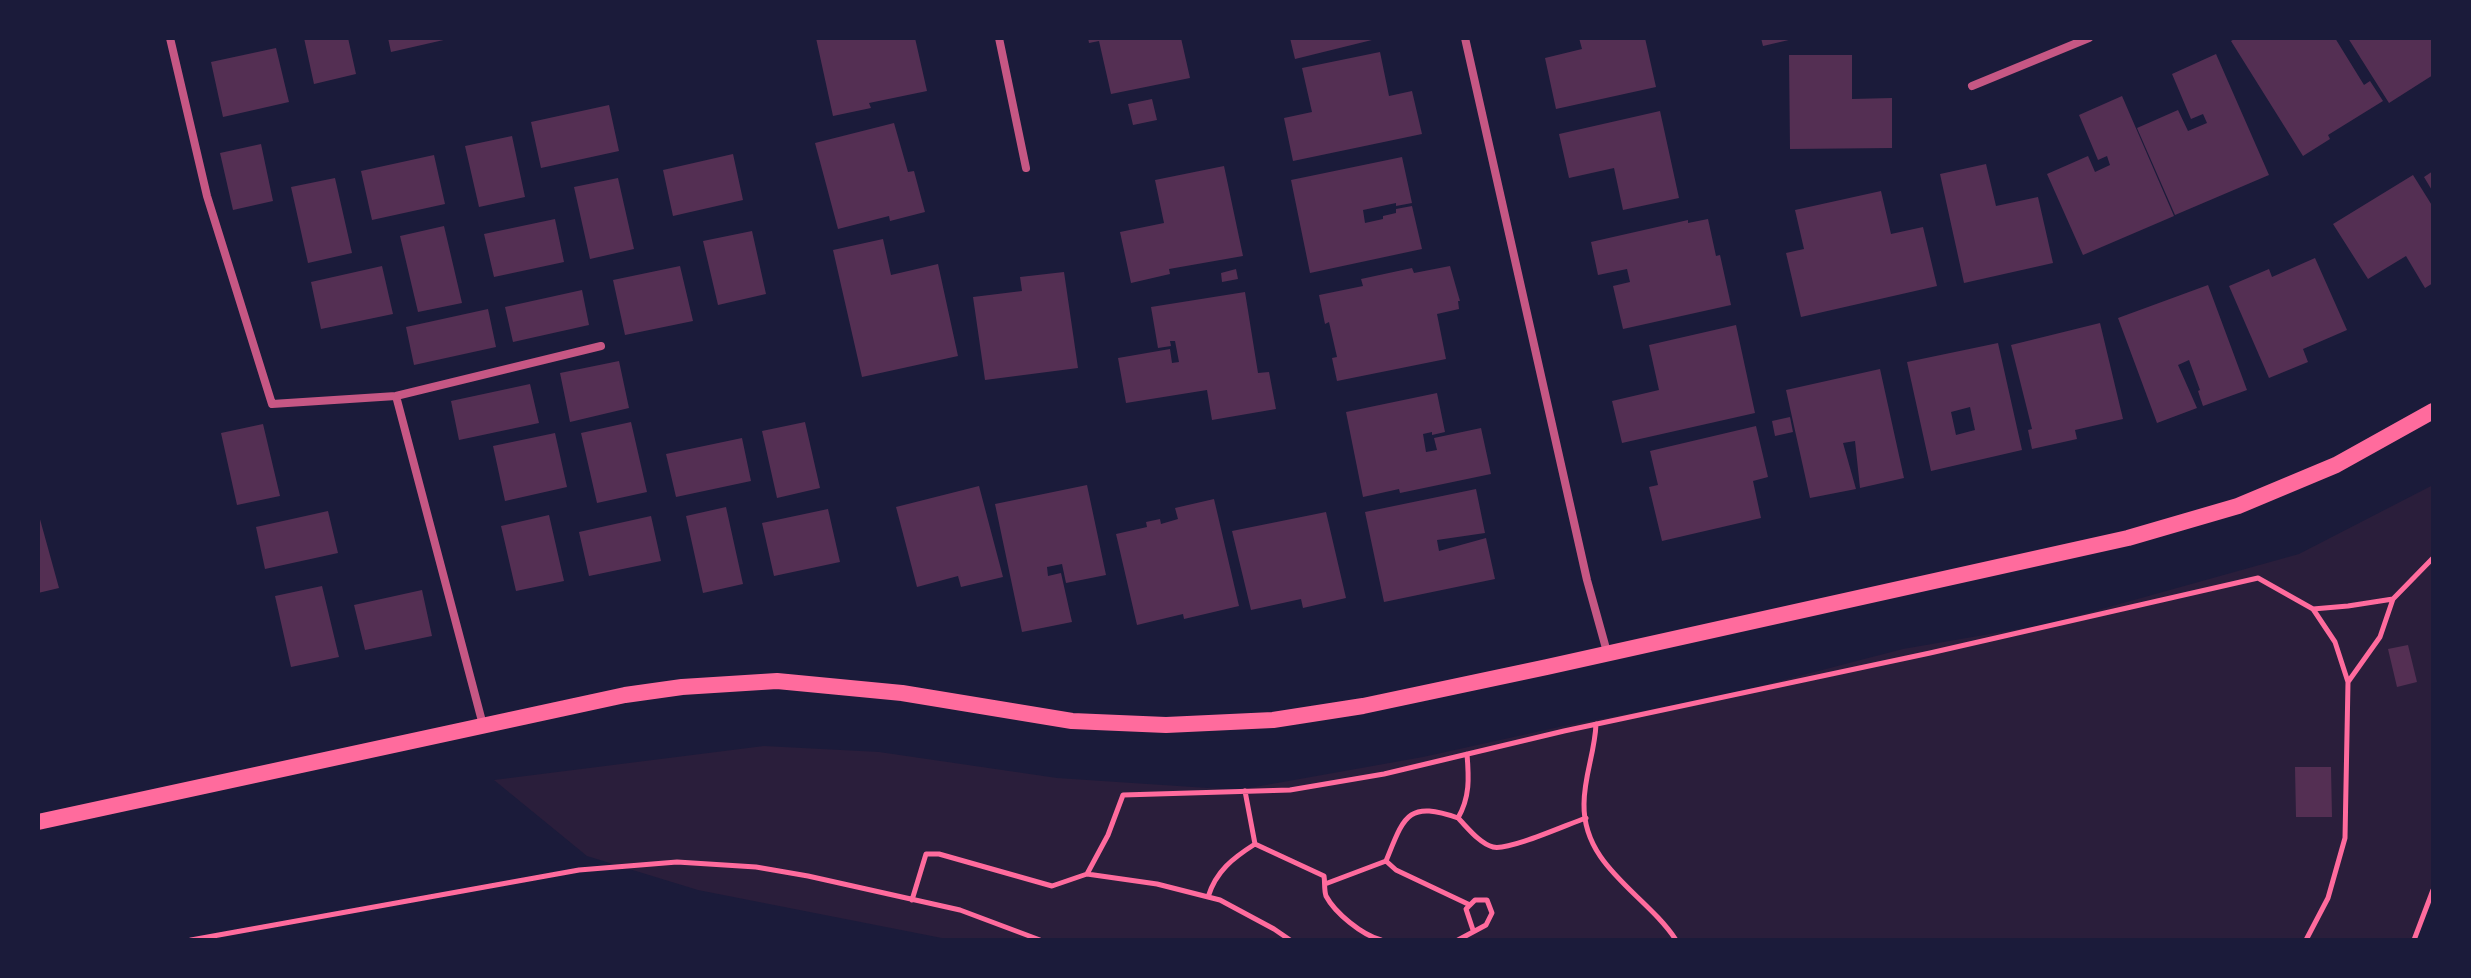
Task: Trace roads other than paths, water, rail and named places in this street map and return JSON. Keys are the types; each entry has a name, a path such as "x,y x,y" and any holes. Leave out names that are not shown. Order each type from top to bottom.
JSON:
{"main road":[{"path":"38,822 625,695 682,687 777,681 902,693 1072,721 1166,725 1273,720 1363,706 2128,538 2238,506 2336,465 2433,411"}],"street":[{"path":"170,38 207,196 272,404 396,396 601,346"},
{"path":"999,38 1026,168"},
{"path":"1465,38 1584,564 1607,652"},
{"path":"1972,86 2089,38"},
{"path":"396,396 483,725"}]}
